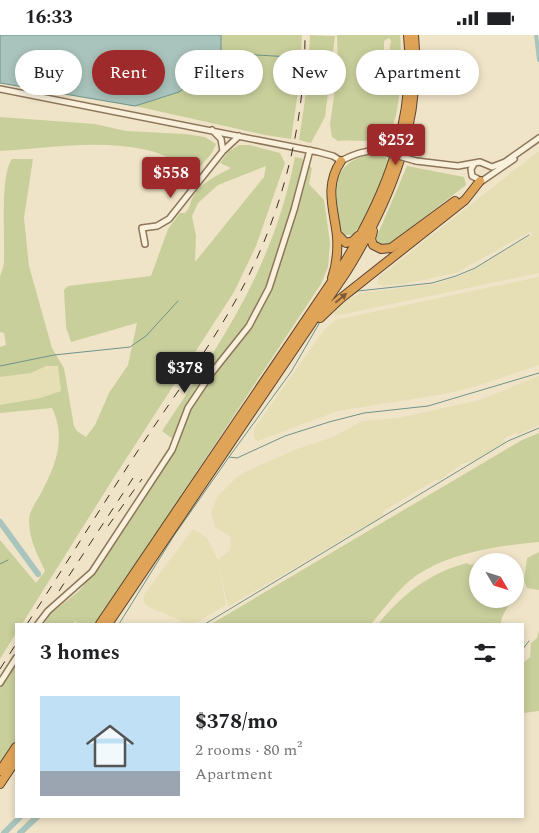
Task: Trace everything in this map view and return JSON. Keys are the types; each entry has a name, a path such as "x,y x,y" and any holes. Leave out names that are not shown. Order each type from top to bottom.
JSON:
{"highway":[{"path":"408,35 410,79 404,126 378,212 371,239 373,245 386,249 466,194 471,186 471,174"},
{"path":"105,622 347,271 378,212 404,152 410,128 416,80 414,35"},
{"path":"325,293 336,265 337,234 330,202 330,185 335,169 341,161"},
{"path":"296,346 323,314 465,200 480,181"},
{"path":"337,234 346,243 353,241 378,212"},
{"path":"105,622 378,212"},
{"path":"0,771 15,748"},
{"path":"0,784 15,762"}],"street":[{"path":"0,89 310,150 333,156 341,161 354,153 380,151 416,161 458,166 483,162 488,167 488,177"},
{"path":"212,130 221,139 223,151"},
{"path":"145,244 142,228 157,226 169,219 223,151 239,136"},
{"path":"488,167 505,162 539,138"},
{"path":"458,166 480,181 505,166 539,138"},
{"path":"39,623 48,611 92,572 172,450 183,418 194,398 249,326 269,288 294,210 310,150"},
{"path":"471,174 474,164"},
{"path":"0,683 15,660"}],"shaded area":[{"path":"539,151 539,273 335,316 334,313 341,304 360,293 435,284 463,275 532,235 531,231 456,273 403,284 383,286 377,283 380,276"},
{"path":"539,277 539,365 474,387 444,394 338,411 258,441 254,438 254,429 323,331 335,320"},
{"path":"52,365 60,367 61,391 40,398 0,405 0,377 31,373 37,369"},
{"path":"539,376 539,425 518,435 516,432 504,439 505,442 475,460 462,464 439,481 437,479 382,512 384,515 228,607 218,562 226,605 198,622 186,623 147,606 143,601 145,593 193,529 207,538 218,560 230,550 231,537 215,527 211,512 218,496 237,477 245,472 294,450 333,437 362,421 398,418 480,400"}],"green space":[{"path":"221,35 302,35 301,50 273,50 273,95 298,95 291,139 135,106 175,93 175,95 263,95 263,50 221,50"},
{"path":"310,35 335,36 333,50 309,50"},
{"path":"337,35 400,35 401,50 390,50 391,41 389,38 384,41 384,50 356,50 356,95 399,95 391,131 380,139 338,141 332,137 330,125 334,95 346,95 346,50 337,50"},
{"path":"306,95 328,95 325,117 311,143 299,140"},
{"path":"0,117 95,124 126,131 186,134 205,137 216,144 212,153 199,168 147,150 111,145 74,145 0,151"},
{"path":"239,145 249,145 280,153 285,163 256,246 234,292 23,623 15,623 15,635 0,659 0,540 36,583 45,571 32,540 29,517 54,463 59,442 59,431 52,408 0,413 0,405 40,398 61,391 58,366 46,366 31,373 0,377 0,347 6,345 4,333 0,332 0,277 4,264 4,192 8,167 12,159 33,159 24,218 29,266 52,348 64,368 74,426 77,431 86,437 95,425 109,393 128,365 137,323 71,342 66,327 64,290 68,286 151,276 168,229 180,213 187,211 194,195 201,186 231,168 220,163 228,152","holes":["266,166 264,177 195,262 196,236 192,216 198,203 218,185"]},
{"path":"378,154 385,157 388,161 374,201 359,228 352,235 345,235 341,231 337,204 338,180 342,170 350,163 362,157"},
{"path":"295,157 301,158 312,168 309,184 324,200 330,243 328,267 321,284 97,623 77,623 75,621 74,623 45,623 50,614 79,591 94,572 177,442 162,431 225,333 243,301 274,234"},
{"path":"407,166 464,177 466,185 387,246 376,242 377,236"},
{"path":"539,433 539,542 469,553 436,565 407,583 372,623 213,623 522,440"},
{"path":"539,552 539,590 527,588 524,580 527,558"},
{"path":"467,563 469,564 469,608 507,608 501,623 379,623 407,594 453,567"},
{"path":"539,631 539,711 524,713 524,662 530,657 531,643 537,638"},
{"path":"15,666 15,742 0,765 0,689"}],"water":[{"path":"0,35 221,35 221,50 175,50 175,93 135,106 70,95 82,95 82,50 15,50 15,86 0,83"}],"waterway":[{"path":"536,35 539,60"},
{"path":"263,55 273,56"},
{"path":"341,303 358,291 432,283 456,276 475,268 529,235"},
{"path":"0,366 54,355 130,347 146,336 178,301"},
{"path":"229,457 291,372 320,322"},
{"path":"120,623 173,537 229,457 237,458 285,436 329,422 364,413 428,406 539,373"},
{"path":"207,623 508,441 539,428"},
{"path":"0,522 38,574"},
{"path":"0,564 8,560"},
{"path":"524,647 529,641"},
{"path":"4,833 19,818"},
{"path":"20,833 36,818"}],"railway":[{"path":"28,623 221,326 259,254 271,224 290,162 301,99 305,35"},
{"path":"59,591 135,475"},
{"path":"108,526 142,479"},
{"path":"0,669 15,646"}]}
